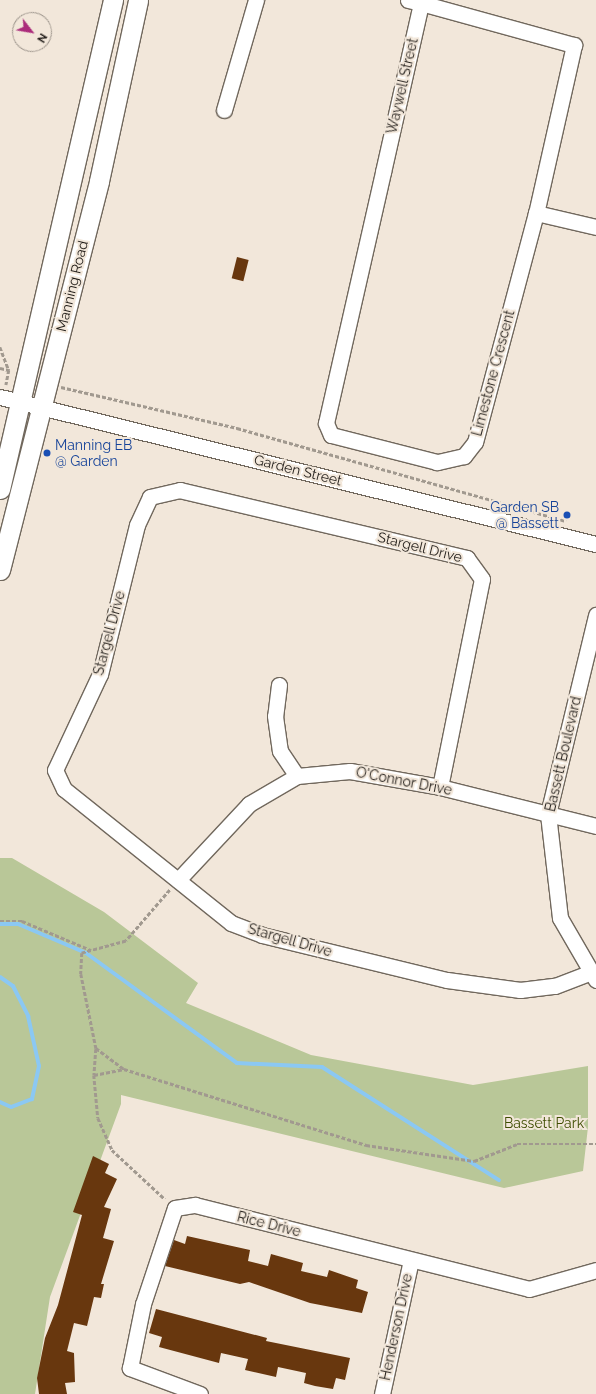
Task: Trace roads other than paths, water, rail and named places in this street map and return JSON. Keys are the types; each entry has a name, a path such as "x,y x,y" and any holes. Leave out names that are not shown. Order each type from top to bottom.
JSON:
{"main road":[{"name":"Manning Road","path":"0,489 8,398 114,0"},
{"name":"Manning Road","path":"0,570 99,181 138,0"}],"street":[{"path":"224,110 256,0"},
{"name":"Waywell Street","path":"383,172 417,1"},
{"name":"Limestone Crescent","path":"383,172 326,423 331,435 437,462 464,456 475,442 536,213 574,45 417,1"},
{"path":"536,213 596,227"},
{"name":"Garden Street","path":"8,398 596,544"},
{"name":"Stargell Drive","path":"440,787 482,579 467,558 180,490 150,497 138,525 100,674 55,770 64,789 231,923 262,935 447,980 520,990 555,986 594,976"},
{"name":"Bassett Boulevard","path":"594,976 560,918 548,814 596,615"},
{"path":"279,685 275,716 280,751 297,776"},
{"name":"O'Connor Drive","path":"178,880 249,804 297,776 350,771 440,787 596,826"},
{"name":"Rice Drive","path":"200,1394 130,1368 143,1304 175,1208 195,1205 528,1289 596,1270"},
{"name":"Henderson Drive","path":"382,1394 411,1260"}],"waterway":[{"path":"0,924 18,924 86,953 237,1063 322,1067 499,1180"},
{"path":"0,977 13,986 28,1016 39,1066 32,1099 11,1107 0,1102"}],"place":[{"name":"Manning EB @ Garden","path":"47,453"},
{"name":"Garden SB @ Bassett","path":"567,515"}],"park label":[{"name":"Bassett Park","path":"544,1123"}]}
